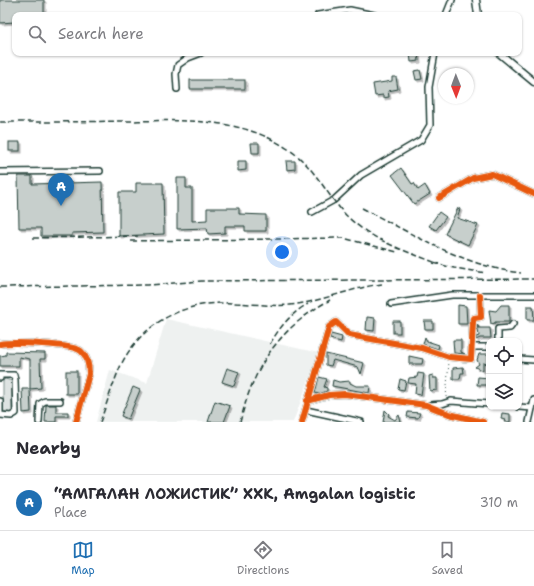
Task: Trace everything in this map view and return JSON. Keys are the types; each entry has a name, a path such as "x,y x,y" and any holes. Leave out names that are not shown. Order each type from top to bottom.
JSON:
{"main road":[{"path":"476,0 478,12"},
{"path":"503,56 534,82"}],"street":[{"path":"447,12 452,0"},
{"path":"337,12 350,10 360,12"},
{"path":"177,89 176,74 178,65 193,56"},
{"path":"312,212 334,200 361,175 421,140 430,125 429,87 434,56"},
{"path":"0,172 100,171"},
{"path":"440,198 473,178 492,174 534,194"},
{"path":"302,422 329,327 336,322 349,335 422,348 449,357 472,359 474,318 481,317 480,295"},
{"path":"391,304 436,297 534,295"},
{"path":"498,338 498,329 510,328 512,324"},
{"path":"0,344 22,343 68,347 80,350 83,353 89,366 89,374 76,422"},
{"path":"472,347 486,347"},
{"path":"522,359 534,360"},
{"path":"0,378 0,375 14,375 16,380 16,413 12,416 0,415 0,401"},
{"path":"307,401 324,396 345,394 426,405 442,404 451,401 486,404"},
{"path":"39,422 40,404 45,401 60,400"},
{"path":"529,422 534,400"},
{"path":"426,405 449,414 483,422"},
{"path":"522,407 532,408"},
{"path":"306,410 361,422"}],"path":[{"path":"446,402 449,357"}],"shaded area":[{"path":"166,319 319,353 293,422 96,422 110,370 147,383"},
{"path":"5,379 12,381 12,413 3,411 3,381"}],"building":[{"path":"0,0 44,0 44,12 12,12 12,22 0,23"},
{"path":"410,56 418,56 419,61 411,62"},
{"path":"420,70 422,79 416,80 414,71"},
{"path":"392,77 396,77 398,89 388,91 389,97 383,98 383,95 375,96 373,84 392,81"},
{"path":"190,80 245,80 245,89 190,89"},
{"path":"9,142 20,142 20,151 9,151"},
{"path":"251,143 259,143 259,153 252,153"},
{"path":"238,161 246,161 246,170 238,171"},
{"path":"286,161 295,161 295,169 287,170"},
{"path":"401,168 418,190 425,185 430,194 414,204 392,175"},
{"path":"18,176 32,176 32,184 102,182 103,232 72,233 72,236 41,236 41,228 19,228"},
{"path":"177,178 186,178 186,188 192,188 192,221 207,220 207,208 239,208 239,214 266,215 266,231 245,231 245,226 225,226 225,233 208,234 207,228 177,229"},
{"path":"136,183 163,183 164,234 119,236 119,192 136,192"},
{"path":"458,208 460,209 457,218 478,225 468,245 445,234"},
{"path":"439,212 446,217 436,230 429,226"},
{"path":"458,305 466,306 467,324 458,324"},
{"path":"501,305 509,305 509,322 495,322 491,324 489,310 496,311"},
{"path":"527,306 533,306 534,320 527,320"},
{"path":"367,317 375,318 374,331 366,330"},
{"path":"393,321 400,321 400,333 393,333"},
{"path":"424,321 433,321 433,329 425,329"},
{"path":"477,324 479,328 490,328 491,338 480,338 476,340 476,337 479,336"},
{"path":"331,334 342,337 341,342 330,339"},
{"path":"425,337 427,341 439,345 438,349 423,344"},
{"path":"453,340 461,340 461,352 465,354 454,353"},
{"path":"6,352 45,353 45,359 40,359 41,388 30,389 30,359 19,357 19,366 0,366 0,356 6,355"},
{"path":"326,354 364,363 361,374 358,367 333,360 331,366 326,365"},
{"path":"479,354 486,354 486,364 483,363 483,371 475,367 479,364 477,360"},
{"path":"409,356 423,359 422,364 409,364"},
{"path":"463,367 464,373 461,373 460,379 453,379 453,368"},
{"path":"227,368 239,372 234,386 222,382"},
{"path":"66,371 77,371 77,394 66,394"},
{"path":"418,373 424,374 421,395 415,394 416,384 408,383 409,378 417,377"},
{"path":"433,375 433,378 437,378 437,390 430,391 429,376"},
{"path":"319,377 327,379 324,387 327,388 327,391 319,394 315,393"},
{"path":"478,377 486,378 486,385 477,385"},
{"path":"400,379 406,381 404,390 398,389"},
{"path":"333,380 339,382 350,381 350,383 356,386 370,386 369,393 332,386"},
{"path":"133,387 140,390 128,419 121,416"},
{"path":"22,389 30,389 31,412 23,413"},
{"path":"215,401 230,406 224,422 208,422"},
{"path":"46,405 56,405 56,412 68,412 68,416 56,416 56,422 45,422"},
{"path":"385,410 389,414 388,416 395,420 399,415 401,422 383,422"},
{"path":"408,412 420,413 418,418 407,417"},
{"path":"502,413 510,414 510,422 505,422 506,420 501,419"}],"railway":[{"path":"0,122 186,121 208,122 249,130 269,138 297,155 312,171 344,213 365,231 388,244 439,264"},
{"path":"362,208 439,248 479,264 521,273"},
{"path":"33,238 139,236"},
{"path":"131,241 343,238 397,252"},
{"path":"433,263 486,273"},
{"path":"0,287 148,285 202,281 534,279"},
{"path":"100,422 118,372 129,351 150,329 162,320 176,313 205,304 238,303 290,305 382,284"},
{"path":"240,422 246,400 253,383 261,366 277,343 296,323 330,300"},
{"path":"270,344 286,321 308,304"}],"cycle path":[{"path":"439,198 473,178 492,174 534,194"},
{"path":"302,422 329,327 336,322 349,335 422,348 449,357 471,359 473,322 474,318 481,317 480,295"},
{"path":"0,344 29,343 55,345 76,349 83,353 87,361 89,374 76,422"},
{"path":"307,401 329,395 345,394 426,405 449,414 483,422"}],"place":[{"name":"“АМГАЛАН ЛОЖИСТИК” ХХК, Amgalan logistic","path":"61,206"}]}
